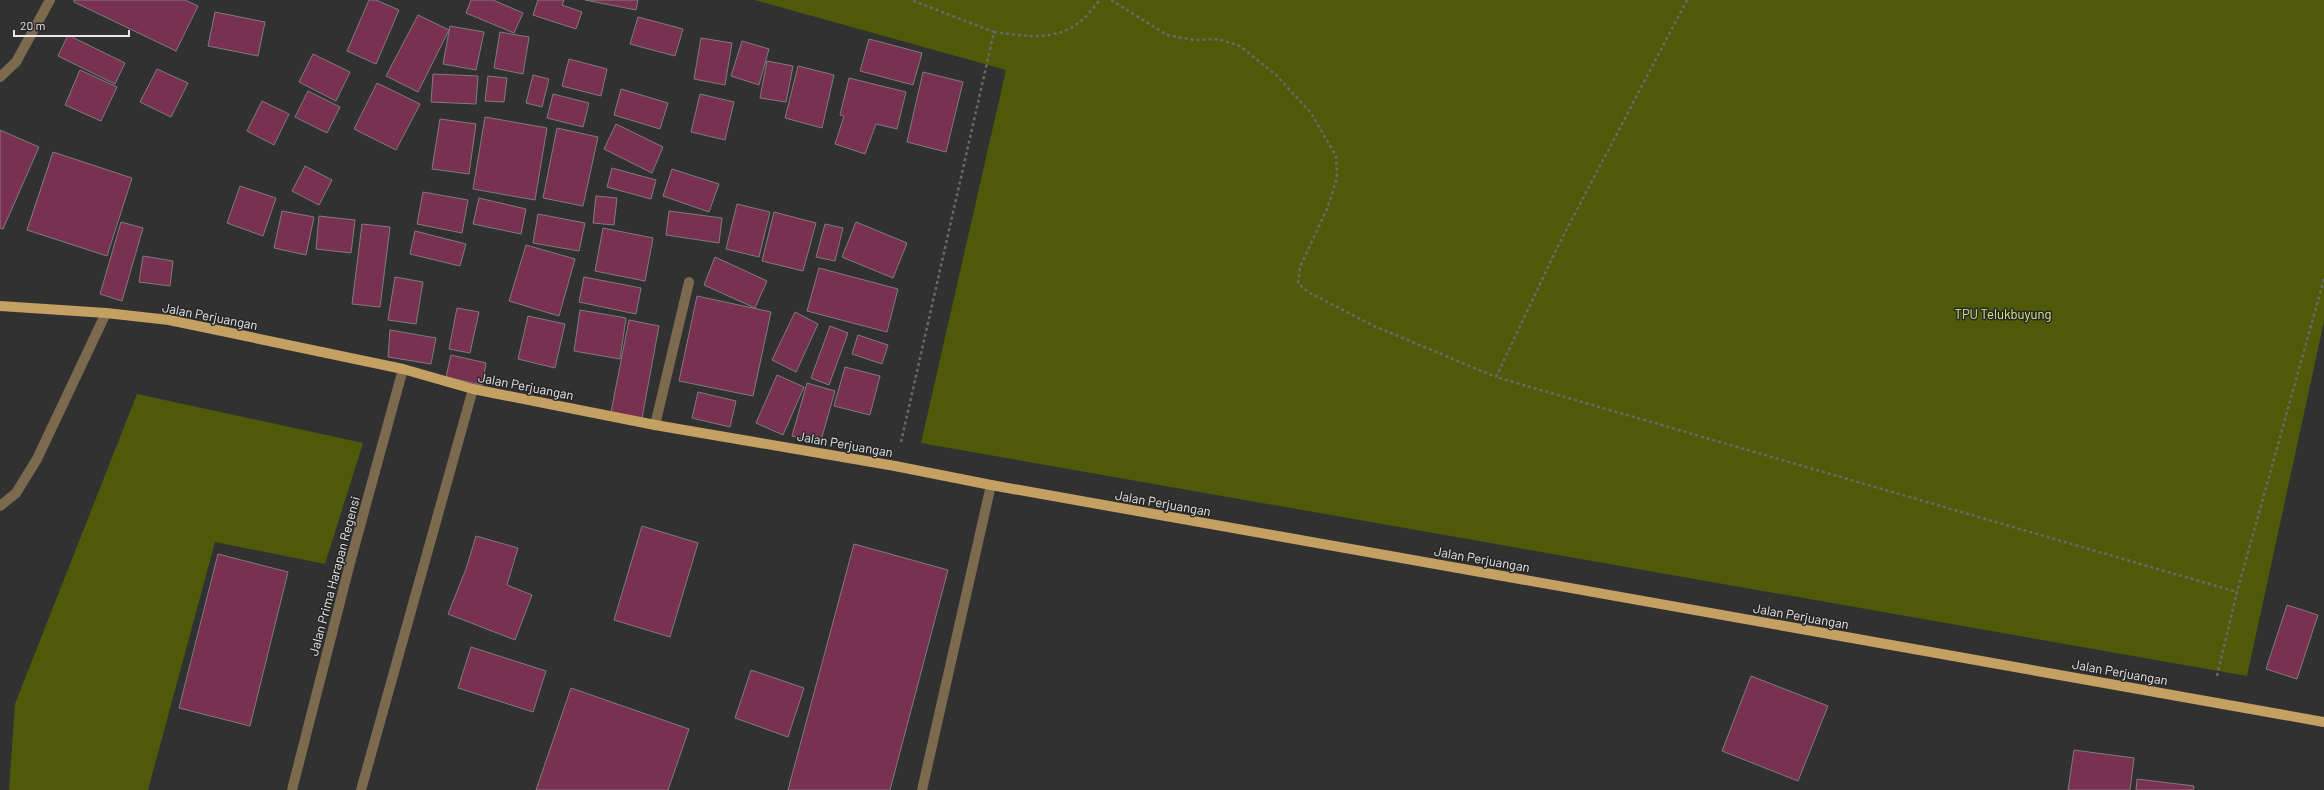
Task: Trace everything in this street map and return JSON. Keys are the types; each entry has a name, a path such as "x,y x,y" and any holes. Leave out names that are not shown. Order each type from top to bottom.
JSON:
{"main road":[{"name":"Jalan Perjuangan","path":"0,306 106,313 169,320 403,370 473,389 655,425 895,466 990,485 2324,722"}],"street":[{"path":"0,77 16,62 50,0"},
{"path":"655,425 689,282"},
{"path":"0,506 16,493 38,459 106,313"},
{"name":"Jalan Prima Harapan Regensi","path":"292,790 350,563 403,370"},
{"path":"361,790 473,389"},
{"path":"922,790 990,485"}],"path":[{"path":"911,0 994,32 1030,36 1060,34 1081,21 1100,0"},
{"path":"1111,0 1167,35 1194,40 1218,39 1240,46 1276,75 1310,113 1336,156 1336,178 1327,209 1300,267 1298,283 1308,292 1374,326 1496,377 2237,592"},
{"path":"1496,377 1559,244 1687,0"},
{"path":"895,466 994,32"},
{"path":"2220,659 2237,592 2324,279"}],"green space":[{"name":"TPU Telukbuyung","path":"755,0 2324,0 2324,321 2247,676 921,443 1006,70"},
{"path":"137,394 363,443 325,564 215,542 148,790 9,790 15,704"}],"building":[{"path":"74,0 185,0 198,6 176,51 74,2"},
{"path":"369,0 376,0 399,10 376,64 347,51"},
{"path":"471,0 493,0 523,13 514,33 466,13"},
{"path":"538,0 564,0 562,5 582,12 576,29 533,15"},
{"path":"585,0 638,0 636,10"},
{"path":"215,12 265,22 258,56 208,46"},
{"path":"418,15 449,30 418,92 386,76"},
{"path":"638,17 683,29 675,56 630,44"},
{"path":"450,26 484,32 476,70 443,64"},
{"path":"500,32 529,37 523,74 494,68"},
{"path":"68,35 125,63 115,84 58,56"},
{"path":"701,38 732,43 725,85 694,79"},
{"path":"869,39 922,53 913,85 860,71"},
{"path":"742,41 769,49 759,85 731,76"},
{"path":"313,54 350,72 336,101 299,82"},
{"path":"569,59 607,69 601,96 562,86"},
{"path":"767,61 793,66 786,102 760,98"},
{"path":"798,66 834,75 822,128 785,118"},
{"path":"157,69 188,83 171,117 140,102"},
{"path":"80,70 117,87 101,121 65,105"},
{"path":"923,72 963,82 946,152 907,142"},
{"path":"433,74 478,76 476,104 431,102"},
{"path":"533,75 549,79 542,107 526,103"},
{"path":"488,76 507,78 504,102 485,101"},
{"path":"849,78 906,92 897,129 876,124 865,154 835,144 844,116 840,115"},
{"path":"377,83 420,104 396,150 354,129"},
{"path":"621,89 668,103 660,129 614,115"},
{"path":"308,91 340,107 327,133 295,117"},
{"path":"553,94 589,103 583,127 547,118"},
{"path":"700,94 734,102 725,140 691,132"},
{"path":"262,101 289,114 274,145 247,131"},
{"path":"485,117 547,128 535,200 473,189"},
{"path":"440,119 476,124 469,174 432,169"},
{"path":"616,124 663,147 652,173 604,149"},
{"path":"557,128 598,137 583,206 543,198"},
{"path":"0,130 39,147 3,229 0,228"},
{"path":"53,152 132,178 107,256 27,230"},
{"path":"305,166 332,180 319,205 292,191"},
{"path":"612,168 656,180 651,199 607,187"},
{"path":"672,169 719,184 709,212 663,196"},
{"path":"240,186 276,198 263,236 227,223"},
{"path":"423,192 468,200 462,233 417,224"},
{"path":"596,196 617,198 614,225 593,223"},
{"path":"479,198 526,209 521,234 473,224"},
{"path":"737,204 770,212 759,257 726,249"},
{"path":"282,211 314,217 306,255 274,248"},
{"path":"669,211 722,218 719,243 666,235"},
{"path":"774,212 816,223 803,271 762,261"},
{"path":"538,214 585,223 579,251 533,243"},
{"path":"319,216 355,220 351,253 316,249"},
{"path":"121,222 143,228 122,301 100,294"},
{"path":"856,222 907,243 893,278 842,257"},
{"path":"362,224 390,227 380,307 352,304"},
{"path":"825,224 843,228 835,261 816,257"},
{"path":"603,228 653,238 645,281 595,271"},
{"path":"415,231 466,244 460,266 410,254"},
{"path":"526,245 575,259 559,316 509,301"},
{"path":"143,256 173,261 170,286 139,282"},
{"path":"715,257 767,281 755,308 704,285"},
{"path":"819,268 898,289 887,332 807,311"},
{"path":"395,277 423,282 416,324 388,320"},
{"path":"584,277 641,288 636,314 579,302"},
{"path":"697,296 771,312 753,396 679,381"},
{"path":"457,308 479,312 470,353 449,349"},
{"path":"580,310 626,318 620,359 574,351"},
{"path":"795,312 818,324 796,372 772,360"},
{"path":"528,316 565,324 555,368 518,359"},
{"path":"629,320 659,326 642,418 611,412"},
{"path":"830,326 848,333 829,385 811,378"},
{"path":"390,330 436,338 431,364 388,357"},
{"path":"858,335 888,345 882,364 852,354"},
{"path":"451,355 486,363 482,385 446,377"},
{"path":"845,367 880,376 870,415 834,406"},
{"path":"777,375 804,387 783,435 756,423"},
{"path":"807,383 835,391 820,444 792,436"},
{"path":"698,392 736,401 730,427 692,418"},
{"path":"642,526 698,543 670,637 614,620"},
{"path":"476,536 518,548 507,585 532,595 515,640 448,614 466,569"},
{"path":"854,544 948,570 890,790 788,790"},
{"path":"218,554 288,572 250,726 179,708"},
{"path":"2287,605 2318,615 2297,679 2266,669"},
{"path":"471,647 546,671 533,712 458,688"},
{"path":"751,670 804,688 788,737 735,718"},
{"path":"1751,676 1828,706 1798,781 1722,751"},
{"path":"571,688 689,729 668,790 536,790"},
{"path":"2074,750 2134,758 2130,790 2068,790"},
{"path":"2137,779 2194,786 2193,790 2136,790"}]}
